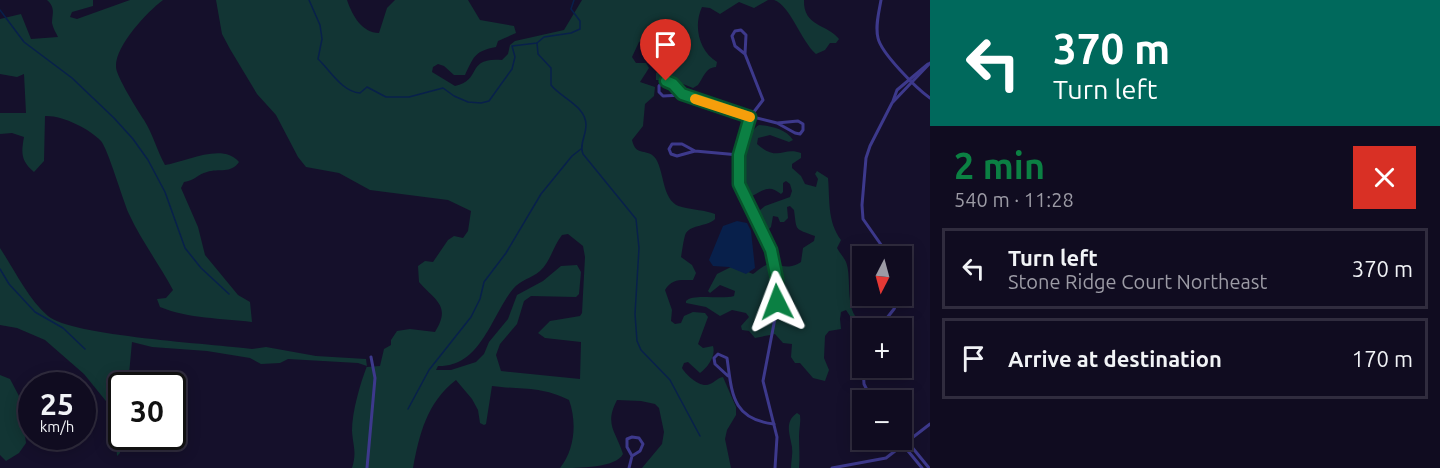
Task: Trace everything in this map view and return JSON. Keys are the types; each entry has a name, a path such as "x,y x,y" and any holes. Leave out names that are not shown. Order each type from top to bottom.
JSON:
{"street":[{"path":"881,0 878,39 910,79 930,98"},
{"path":"745,54 733,43 732,36 735,31 741,30 746,35 745,54 763,100 750,117 739,155 738,176 740,190 769,245 777,279 776,314 763,381 778,446 775,468"},
{"path":"881,246 864,223 862,205 867,154 892,103 910,79 930,63"},
{"path":"682,94 663,96 659,92 659,86 663,81 669,82 682,94 750,117 777,123 795,133 800,134 803,130 803,124 798,121 777,123"},
{"path":"695,151 678,142 669,148 671,154 677,156 695,151 739,155"},
{"path":"728,376 715,364 714,358 718,354 727,358 728,376 741,410 753,420 774,424"},
{"path":"367,468 375,378 371,357"},
{"path":"912,439 930,424"},
{"path":"629,468 632,456 627,447 627,439 632,436 639,438 643,444 640,451 632,456"},
{"path":"912,447 928,468"},
{"path":"832,468 881,460 897,450"},
{"path":"907,450 922,468"}],"green space":[{"path":"47,0 93,0 93,6 72,12 70,17 77,19 130,0 163,0 141,21 126,40 117,59 117,71 147,125 165,165 214,153 232,156 239,162 229,169 204,173 184,182 181,188 198,227 205,255 238,295 250,302 252,322 194,316 160,307 157,299 166,298 173,290 134,224 104,146 96,136 67,120 45,116 44,161 34,172 23,156 24,137 12,133 0,134 0,113 26,113 24,74 17,77 0,74 0,19 21,14 31,39 58,37 52,23 53,8"},
{"path":"216,0 347,0 363,27 379,33 387,8 395,0 468,0 480,20 514,26 516,33 498,41 496,47 479,53 473,59 465,75 454,75 438,64 433,67 432,72 455,86 469,79 478,65 483,62 502,60 508,54 510,45 515,41 564,30 582,0 768,0 754,8 739,2 720,14 710,8 702,7 698,22 699,38 706,51 717,62 716,67 707,71 698,85 693,88 673,80 656,80 656,73 661,70 662,64 649,43 643,40 639,42 632,57 636,63 646,63 649,68 640,82 655,87 654,96 645,104 643,126 632,140 636,149 653,155 656,159 671,200 682,207 715,214 712,222 692,228 685,235 681,257 692,265 696,273 693,280 674,282 665,290 672,310 671,321 675,324 681,323 684,316 693,312 705,313 708,317 698,344 703,348 713,346 711,361 700,373 688,362 684,363 682,368 702,385 710,384 723,377 736,407 736,415 727,430 725,439 731,468 642,468 662,444 664,432 659,408 655,404 641,401 617,400 611,422 623,454 619,459 605,465 560,468 572,444 574,426 569,400 541,390 492,386 484,425 480,423 478,410 472,399 456,380 438,398 431,409 418,443 413,468 352,468 353,415 367,366 380,366 384,349 391,345 391,340 397,331 410,329 435,332 440,323 441,309 419,282 418,266 425,261 433,262 448,240 454,236 463,238 468,231 471,211 448,200 370,190 339,173 306,167 298,157 276,115 257,94 222,34","holes":["568,234 583,246 585,257 582,313 580,316 550,321 538,333 545,338 581,342 580,379 501,371 496,355 500,344 517,324 524,301 531,296 576,297 579,294 581,272 577,265 561,266 543,281 517,295 508,319 476,362 451,370 436,370 438,366 453,364 465,358 475,349 513,289 544,267 562,235"]},
{"path":"774,0 804,0 805,9 812,20 839,39 816,54 785,9"},
{"path":"759,125 773,127 790,136 793,140 789,142 770,135 758,138 757,144 771,152 801,153 801,158 792,164 792,168 801,176 805,184 816,187 818,179 815,174 817,171 828,178 831,218 841,240 837,248 846,263 851,307 857,318 852,319 846,310 841,312 841,329 829,331 825,336 824,358 829,370 825,381 813,378 800,363 795,363 791,357 792,344 783,343 775,334 755,338 749,331 742,330 741,326 749,317 746,313 732,310 720,316 706,307 686,303 695,297 734,296 735,291 720,285 710,293 708,291 717,274 733,266 753,274 768,264 793,266 801,262 803,248 814,241 815,236 798,228 794,210 790,206 787,207 788,218 780,222 778,217 773,216 771,227 766,232 759,219 759,211 765,206 790,197 792,191 790,184 786,181 783,183 781,194 770,189 752,196 744,190 744,165 750,136"},
{"path":"0,248 34,301 48,316 62,323 113,334 252,349 266,347 316,356 366,359 367,366 358,363 288,359 280,363 261,364 250,358 207,351 152,347 132,342 129,372 108,372 108,404 96,389 96,372 82,372 45,340 17,328 0,325"},
{"path":"0,375 10,379 18,394 18,450 21,450 6,461 0,455"},
{"path":"797,413 800,415 799,468 791,468 792,450 789,424"}],"water":[{"path":"737,221 747,223 751,231 755,268 746,274 729,267 713,266 709,260 723,226"}],"waterway":[{"path":"309,0 320,25 322,39 318,59 348,89 360,93 367,87 386,97 409,97 443,88 468,102 481,103 489,101 512,69 515,57 512,46 537,43 544,37 571,33 580,29 580,21 571,9 574,0"},
{"path":"0,10 24,42 72,78 133,139 148,160 165,192 185,248 201,268 229,294"},
{"path":"537,43 538,54 551,68 551,85 578,107 585,118 583,154 636,219 639,248 635,314 637,341 641,350 670,380 700,436"},
{"path":"408,409 429,370 471,317 480,299 484,282 506,253 541,194 572,156 581,149"},
{"path":"0,269 9,284 35,312 63,328 85,349"}],"slow traffic":[{"path":"695,99 750,117"}],"route":[{"path":"666,81 673,84 682,94 750,117 739,155 739,184 771,250 777,279 777,302"}]}
